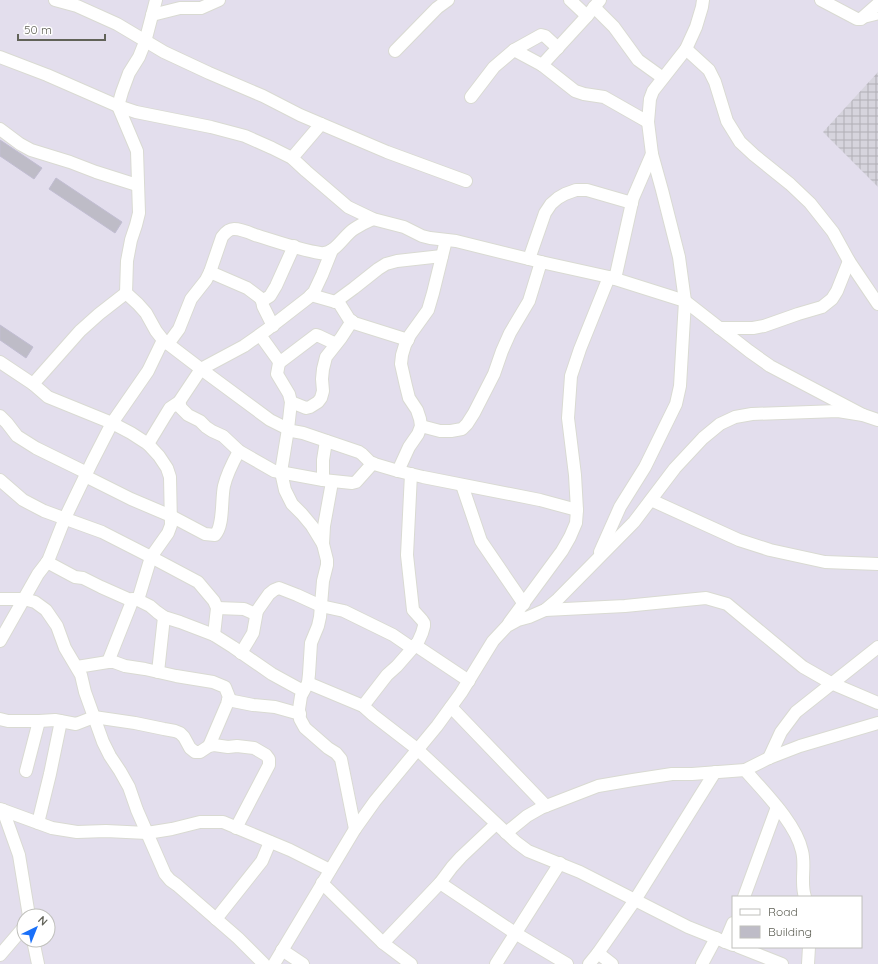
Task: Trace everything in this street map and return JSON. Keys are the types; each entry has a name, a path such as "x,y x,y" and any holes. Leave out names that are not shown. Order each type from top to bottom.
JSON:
{"street":[{"path":"55,0 78,3 164,52 263,96 300,115 387,152 466,181"},
{"path":"156,0 145,42 139,57 129,73 118,106 137,152 138,213 127,261 126,293 146,313 156,331 166,342 270,420 292,431 303,433 359,452 371,463 398,471 540,500 577,510"},
{"path":"152,15 180,8 201,8 219,0"},
{"path":"395,51 437,8 448,0"},
{"path":"570,0 594,8 614,27 638,60 663,78"},
{"path":"596,561 620,507 645,468 676,404 680,386 685,301 679,257 652,154 648,122 650,99 653,91 686,50 696,27 703,0"},
{"path":"821,0 861,20 878,4"},
{"path":"542,66 594,8"},
{"path":"471,97 494,67 514,50 541,35 545,36 558,48"},
{"path":"514,50 542,66 575,91 604,97 648,122"},
{"path":"686,50 709,70 716,82 727,121 740,142 810,203 833,232 849,262 878,303"},
{"path":"0,57 48,75 118,106 136,112 211,127 245,136 292,158 348,207 372,218 404,227 422,236 456,241 612,278 685,301 770,366 863,415"},
{"path":"292,158 321,124"},
{"path":"0,129 31,150 138,185"},
{"path":"274,964 355,829 375,801 451,707 493,642 524,604 562,551 570,537 576,523 577,510 576,475 568,418 571,376 580,349 612,278 633,198 652,154"},
{"path":"421,426 440,431 462,429 474,413 494,374 510,333 529,301 535,260 545,213 551,204 558,198 576,190 587,190 632,203"},
{"path":"0,641 38,574 47,562 65,518 112,423 166,342 179,329 191,299 206,280 210,272 224,234 233,229 245,231 294,246 327,253 353,230 372,218"},
{"path":"398,471 421,426 417,410 409,398 401,364 402,355 410,335 428,310 446,240"},
{"path":"262,301 270,296 276,286 294,246"},
{"path":"148,444 170,408 179,402 201,369 244,346 273,326 314,292 332,250"},
{"path":"335,302 386,264 397,261 442,256"},
{"path":"719,328 754,328 764,326 822,307 832,299 837,291 849,262"},
{"path":"210,272 247,288 259,297 273,326"},
{"path":"33,384 80,331 126,293"},
{"path":"311,295 339,303 349,318 358,324 408,340"},
{"path":"291,402 306,408 318,402 323,391 322,379 326,357 352,321"},
{"path":"260,334 277,358 279,363 277,374 291,398 281,472 285,490 292,504 312,526 322,544 327,565 323,580 318,626 310,643 310,674 306,687 301,696 299,709 300,719 305,728 342,759 355,829"},
{"path":"279,363 316,335 336,344"},
{"path":"0,362 33,384 48,397 112,423 148,444 167,468 170,477 171,525 168,533 151,556 136,600 108,662"},
{"path":"179,402 181,408 188,415 197,419 212,431 223,436 239,451 274,471 328,481 352,483 356,482 373,463"},
{"path":"546,610 634,522 675,468 703,438 720,424 735,417 752,414 838,411 863,415 878,420"},
{"path":"0,416 17,436 36,448 131,499 171,516 205,534 215,536 220,529 224,487 228,473 239,451"},
{"path":"322,544 328,481 323,460 326,441"},
{"path":"363,706 387,675 397,666 413,647 422,633 424,626 422,620 413,610 407,555 411,474"},
{"path":"0,480 23,500 44,510 102,532 151,556 198,582 209,594 217,608 214,635"},
{"path":"462,485 481,541 524,604"},
{"path":"651,500 739,540 770,550 825,562 878,564"},
{"path":"47,562 128,599 136,600 150,606 164,617 214,635 272,674 363,706 417,749 496,824 528,851 580,872 688,927 725,942"},
{"path":"242,653 253,632 257,611 269,594 279,588 321,606 344,611 393,635 469,681"},
{"path":"507,626 518,620 546,610 625,606 706,598 717,600 727,604 803,667 831,683 878,703"},
{"path":"0,599 24,599 35,602 46,610 57,626 64,648 81,674 85,692 103,742 110,756 130,787 137,810 165,874 170,880 238,938 264,964"},
{"path":"217,608 244,609 253,613 257,611"},
{"path":"158,672 164,617"},
{"path":"768,758 781,732 796,712 878,646"},
{"path":"77,667 114,662 125,666 213,682 225,688 227,692 228,704 209,746"},
{"path":"228,700 253,705 275,707 300,714"},
{"path":"451,707 546,806"},
{"path":"0,719 8,721 55,720 76,724 94,718 135,723 175,731 184,737 195,752 200,752 209,746 214,745 254,748 270,759 269,765 236,828"},
{"path":"26,771 39,721"},
{"path":"38,823 61,721"},
{"path":"506,833 527,816 541,808 598,786 672,774 745,770 768,758 800,746 878,723"},
{"path":"745,770 791,824 799,840 803,852 804,896"},
{"path":"589,964 635,900 714,772"},
{"path":"744,896 777,807"},
{"path":"2,810 52,828 77,832 106,831 147,833 200,822 223,822 290,850 330,870"},
{"path":"2,810 19,855 28,908"},
{"path":"383,943 440,883 461,857 496,824"},
{"path":"216,919 262,861 270,842"},
{"path":"496,964 560,863"},
{"path":"322,883 383,943 411,964"},
{"path":"440,883 515,933 567,964"},
{"path":"702,964 725,942 732,925"},
{"path":"0,955 16,936"},
{"path":"35,948 38,964"},
{"path":"741,948 782,964"},
{"path":"808,964 809,948"},
{"path":"282,950 303,964"},
{"path":"598,953 612,964"}],"lane":[{"path":"861,20 878,16"}],"shaded area":[{"path":"878,72 878,187 823,132"}],"building":[{"path":"0,140 42,168 34,179 0,156"},
{"path":"56,178 122,222 115,233 49,189"},
{"path":"0,325 33,347 26,358 0,340"}]}
